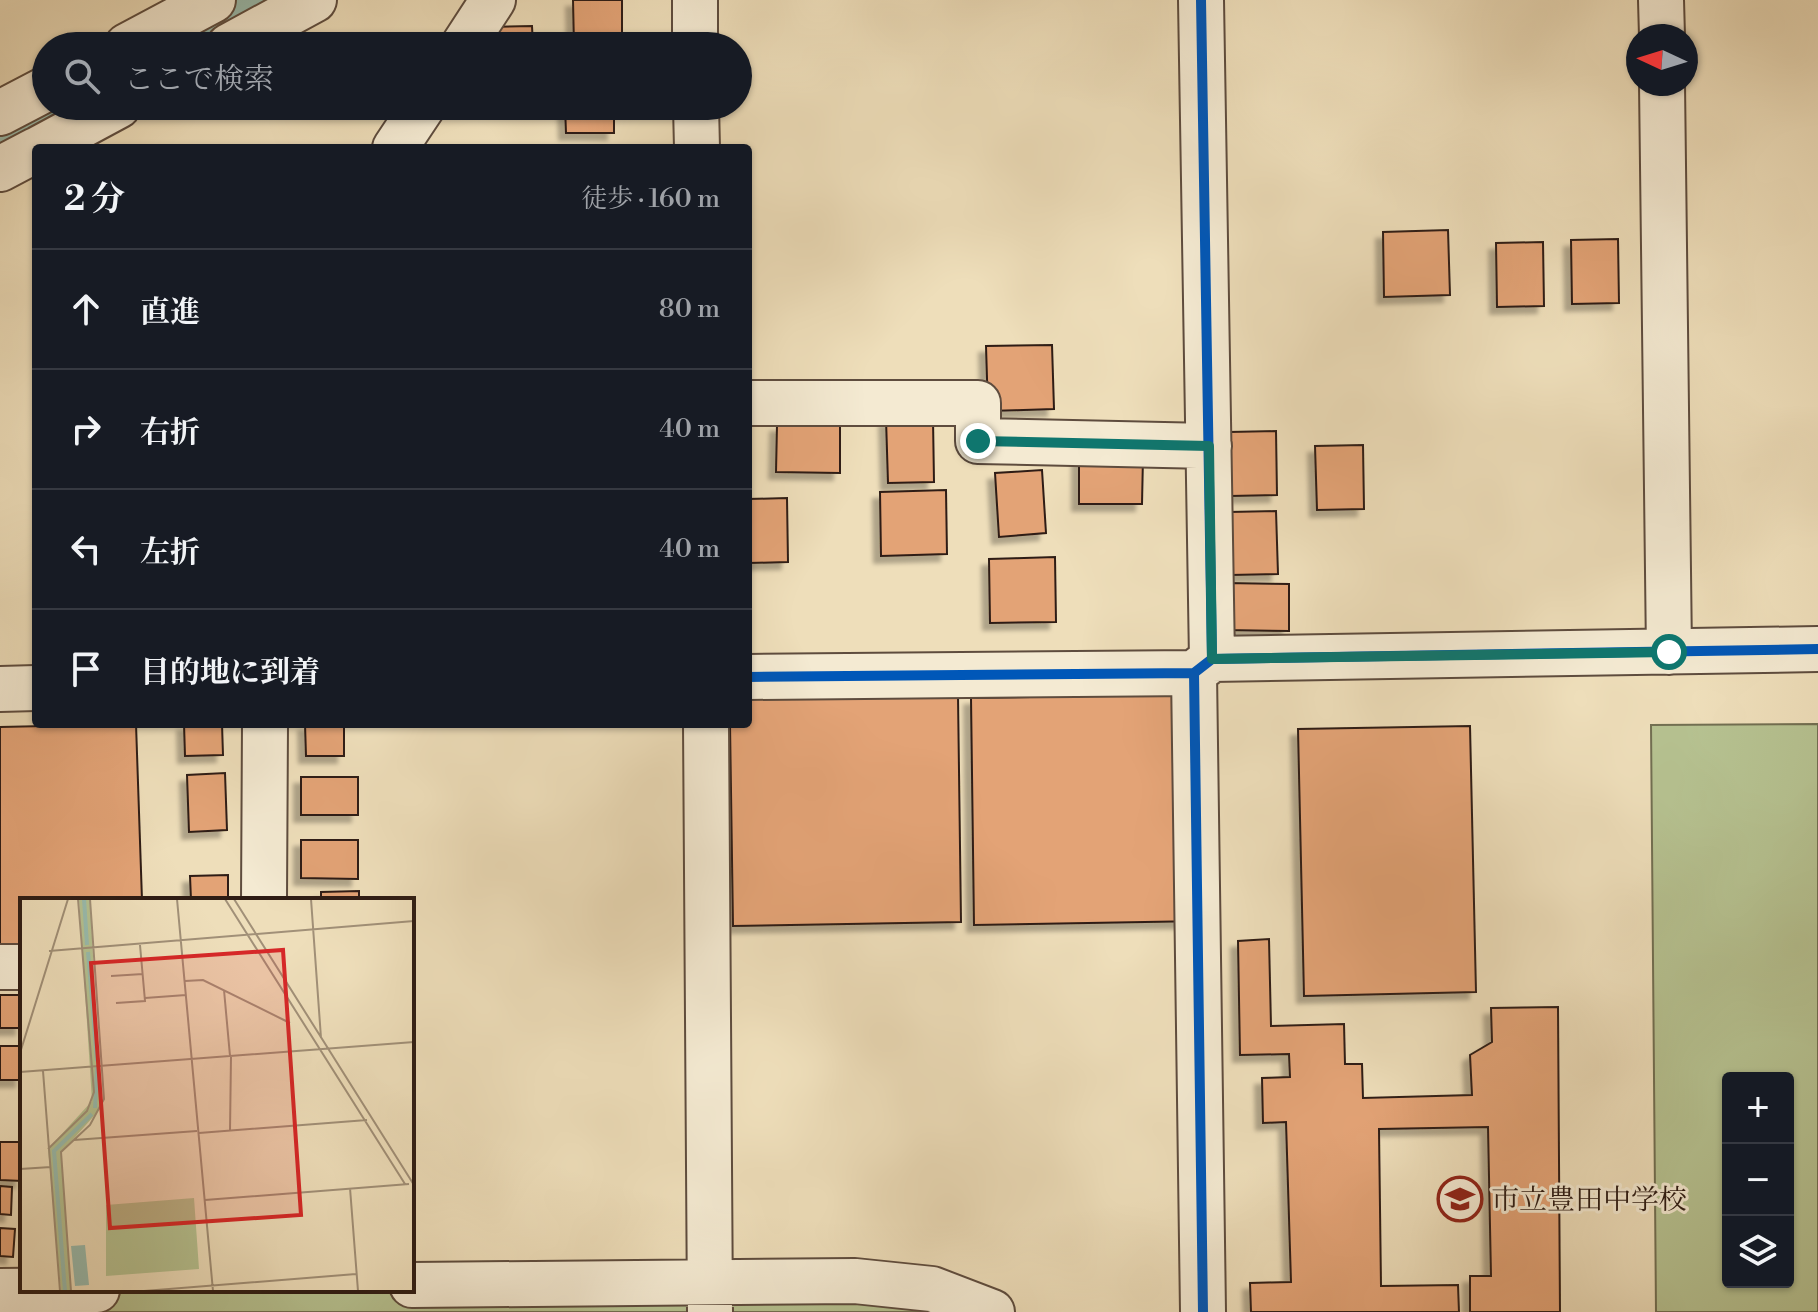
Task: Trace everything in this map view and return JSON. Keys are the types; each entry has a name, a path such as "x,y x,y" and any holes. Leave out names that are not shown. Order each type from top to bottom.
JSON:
{"street":[{"path":"153,32 213,0"},
{"path":"255,32 314,0"},
{"path":"472,32 493,0"},
{"path":"695,0 695,32"},
{"path":"1201,0 1209,446 1203,666 1203,1312"},
{"path":"1661,0 1662,24"},
{"path":"0,113 32,96"},
{"path":"1662,96 1669,652"},
{"path":"47,144 92,120"},
{"path":"398,144 414,120"},
{"path":"696,120 697,144"},
{"path":"0,169 32,152"},
{"path":"752,403 978,403 978,441 1209,446"},
{"path":"752,677 1818,649"},
{"path":"0,689 32,688"},
{"path":"264,898 265,728"},
{"path":"706,728 710,1296"},
{"path":"414,1285 710,1296 855,1281 932,1289 992,1312"},
{"path":"0,1291 20,1291"}],"green space":[{"path":"213,0 313,0 252,32 153,32"},
{"path":"1818,724 1818,1312 1656,1312 1651,725"},
{"path":"819,1281 992,1312 0,1312 0,1290 414,1290"}],"building":[{"path":"573,0 622,0 622,32 574,32"},
{"path":"532,26 532,32 484,32 484,27"},
{"path":"566,120 614,120 614,133 566,133"},
{"path":"1448,230 1450,295 1384,297 1383,232"},
{"path":"1618,239 1619,303 1572,304 1571,240"},
{"path":"1543,242 1544,306 1497,307 1496,243"},
{"path":"1052,345 1054,409 988,411 986,346"},
{"path":"886,419 933,419 934,482 888,483"},
{"path":"777,425 840,425 840,473 776,472"},
{"path":"1276,431 1277,495 1230,496 1229,432"},
{"path":"1363,445 1364,509 1317,510 1315,446"},
{"path":"1079,456 1143,457 1142,504 1079,504"},
{"path":"1042,470 1046,533 999,537 995,473"},
{"path":"946,490 947,554 881,556 880,492"},
{"path":"787,498 788,562 752,563 752,499"},
{"path":"1276,511 1278,574 1230,575 1229,512"},
{"path":"1055,557 1056,622 990,623 989,559"},
{"path":"1225,583 1289,584 1289,631 1225,630"},
{"path":"1199,694 1202,921 974,925 971,698"},
{"path":"958,695 961,922 733,926 730,728 752,728 752,698"},
{"path":"1470,726 1476,992 1304,996 1298,729"},
{"path":"0,727 136,728 142,898 20,898 20,950 0,950"},
{"path":"184,728 222,728 223,755 185,756"},
{"path":"305,728 344,728 344,756 306,756"},
{"path":"225,773 227,830 189,832 187,775"},
{"path":"301,777 358,777 358,815 301,815"},
{"path":"301,840 358,840 358,879 301,878"},
{"path":"228,875 228,898 191,898 190,876"},
{"path":"359,891 359,898 321,898 321,892"},
{"path":"1269,939 1271,1026 1344,1024 1345,1064 1362,1064 1363,1098 1472,1095 1470,1055 1492,1042 1491,1008 1558,1007 1560,1312 1470,1312 1470,1276 1491,1276 1488,1127 1379,1129 1381,1286 1458,1285 1459,1312 1251,1312 1250,1283 1291,1282 1286,1122 1263,1123 1262,1078 1290,1077 1289,1054 1240,1055 1238,941"},
{"path":"0,995 20,995 20,1028 0,1028"},
{"path":"0,1046 20,1046 20,1080 0,1080"},
{"path":"0,1142 20,1142 20,1181 0,1180"},
{"path":"0,1186 12,1187 11,1215 0,1214"},
{"path":"0,1228 15,1229 13,1257 0,1256"}],"waterway":[{"path":"200,32 258,0"},
{"path":"0,142 40,120"}],"cycle path":[{"path":"1201,0 1212,659"},
{"path":"752,677 1194,673 1212,659 1818,649"},
{"path":"1194,673 1203,1312"}],"place":[{"name":"市立豊田中学校","path":"1460,1199"}],"route":[{"path":"978,441 1209,446 1212,659 1669,652"}]}
